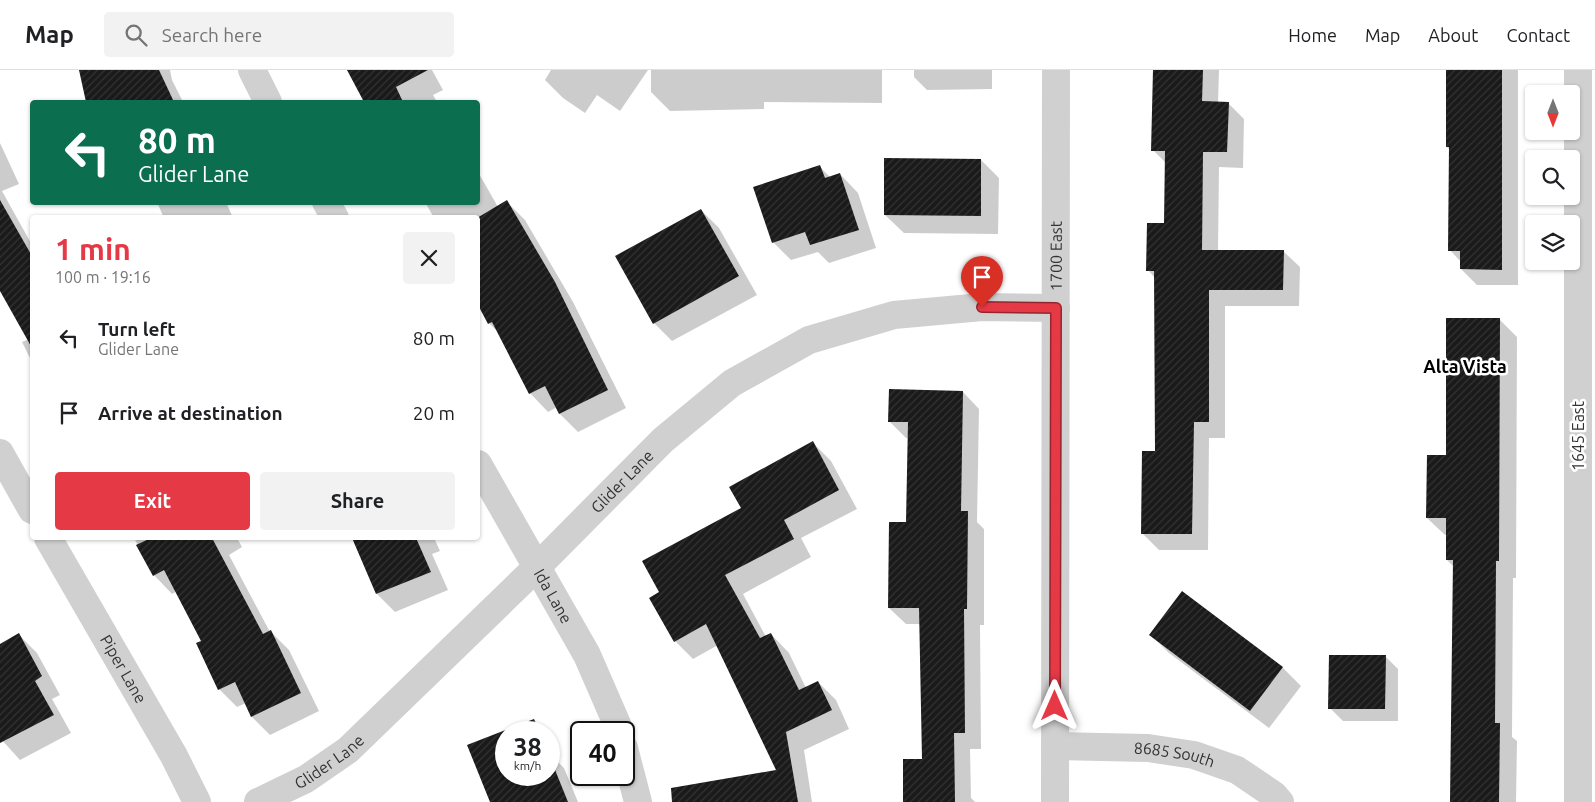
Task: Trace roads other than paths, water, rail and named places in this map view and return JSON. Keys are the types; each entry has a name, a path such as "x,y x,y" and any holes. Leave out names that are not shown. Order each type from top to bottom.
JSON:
{"street":[{"path":"252,70 267,100"},
{"name":"1700 East","path":"1055,802 1056,70"},
{"name":"1645 East","path":"1578,70 1578,802"},
{"name":"Glider Lane","path":"258,802 306,778 348,750 537,567 663,440 732,383 808,340 894,315 982,307 1056,308"},
{"path":"0,453 30,506"},
{"name":"Ida Lane","path":"480,467 586,655 616,721"},
{"name":"Piper Lane","path":"49,540 169,748 197,802"},
{"name":"8685 South","path":"1055,746 1148,748 1194,755 1237,770 1274,795 1280,802"},
{"path":"634,786 638,802"}],"district":[{"name":"Alta Vista","path":"1465,367"}]}
